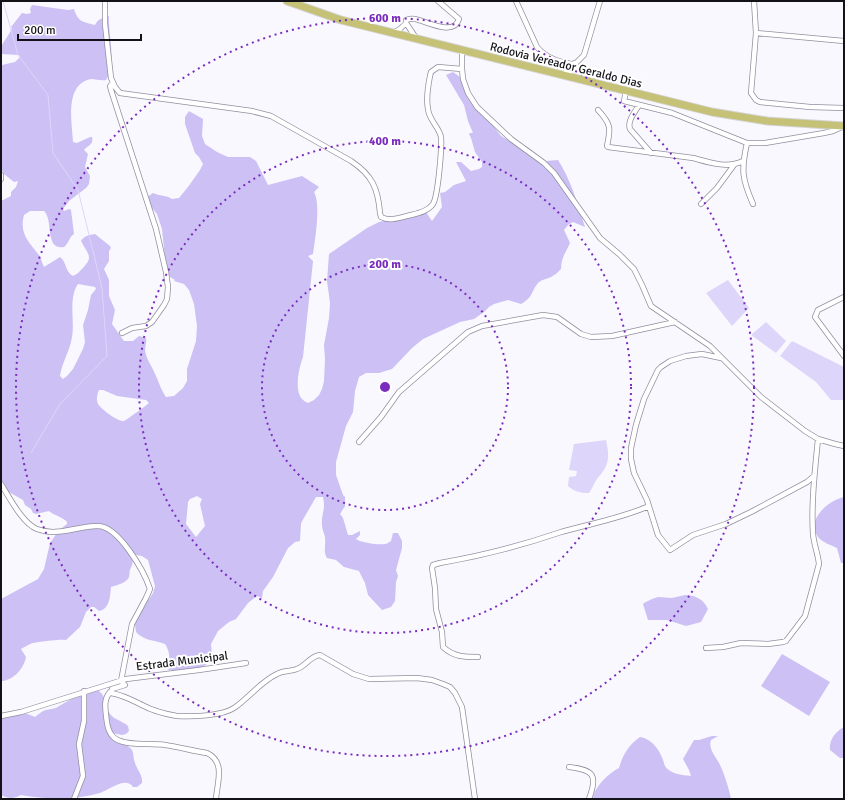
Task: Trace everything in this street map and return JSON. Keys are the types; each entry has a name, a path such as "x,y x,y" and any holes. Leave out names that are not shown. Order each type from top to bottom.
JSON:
{"main road":[{"name":"Rodovia Vereador Geraldo Dias","path":"287,1 341,20 705,110 747,118 789,123 844,126"}],"street":[{"path":"105,1 105,24 111,78 120,93 252,111 271,116 351,160 360,167 369,176 375,186 381,217 384,219 422,212 428,208 435,199 441,138 439,131 429,116 427,108 430,76 431,72 438,66 462,69"},
{"path":"393,33 400,29 406,23 406,20 412,18 443,28 449,28 455,25 459,20 438,1"},
{"path":"516,1 537,47 542,53 547,56 576,64 584,55 600,1"},
{"path":"754,1 756,33 751,93 756,100 760,102 810,107 844,108"},
{"path":"406,23 416,39"},
{"path":"756,33 844,41"},
{"path":"462,51 462,69 465,87 477,107 511,139 544,163 554,173 569,192 600,238 634,269 651,306 710,346 761,397 805,431 818,439 844,446"},
{"path":"567,76 570,63"},
{"path":"113,83 110,86 111,90 156,229 168,287 164,305 152,322 146,326 132,328 122,333"},
{"path":"626,91 624,101 672,113 747,143 765,143 833,132 844,126"},
{"path":"639,105 631,119 629,126 650,153"},
{"path":"598,110 605,118 609,127 610,132 608,147 693,158 703,162 734,165 743,161"},
{"path":"747,143 743,161 744,178 753,204"},
{"path":"700,204 717,188 734,165"},
{"path":"844,297 818,310 815,316 844,356"},
{"path":"359,442 381,417 399,392 468,332 482,326 550,315 561,318 581,334 598,337 612,336 675,322"},
{"path":"722,358 702,354 678,358 670,361 658,370 644,399 638,418 631,454 634,473 649,506 658,535 670,550 693,535 712,529 751,512 807,482 814,476"},
{"path":"706,648 723,647 741,643 754,644 783,642 789,639 805,616 819,564 813,533 814,476 818,439"},
{"name":"Estrada Municipal","path":"1,484 28,523 36,529 58,532 99,525 107,527 129,551 144,574 150,589 132,624 121,681"},
{"path":"478,658 454,655 443,647 442,632 436,609 432,568 433,565 525,544 634,513 649,506"},
{"path":"216,799 219,774 217,762 213,756 207,753 166,745 149,743 130,744 115,739 110,733 105,708 105,700 110,692 124,696 143,706 164,714 178,716 204,715 224,712 233,709 272,676 284,670 298,669 313,657 320,655 353,674 369,679 417,678 432,680 450,687 458,697 462,707 474,799"},
{"name":"Estrada Municipal","path":"1,716 21,712 126,679 246,663"},
{"name":"Estrada Municipal","path":"110,692 112,689 125,685 121,681"},
{"path":"74,799 83,776 79,744 84,721 84,691"},
{"path":"569,767 586,770 593,778 594,788 589,799"}],"shaded area":[{"path":"32,5 68,10 74,9 79,19 95,25 100,19 109,16 112,57 111,66 106,80 91,79 82,82 73,96 71,115 73,142 77,143 92,137 92,142 84,150 88,154 85,167 90,176 89,184 69,201 63,209 64,211 69,209 71,210 74,234 64,247 58,247 54,244 50,234 49,221 44,211 30,211 24,215 24,233 39,255 44,267 60,257 70,274 73,276 85,266 89,259 88,253 81,241 84,238 95,234 110,246 109,261 104,269 109,280 109,296 115,310 112,324 124,341 133,341 139,336 146,338 145,350 147,356 166,397 174,396 183,388 187,381 187,369 196,341 197,326 194,304 189,290 184,284 174,281 175,280 170,277 166,269 162,229 157,214 149,204 147,197 153,193 172,199 179,198 203,164 195,153 185,124 185,117 189,111 203,119 202,136 205,144 228,157 250,157 256,161 268,185 302,176 319,187 314,192 317,205 317,222 313,254 308,256 313,261 303,357 298,378 298,390 300,395 304,401 308,403 319,395 324,381 324,345 330,303 327,281 329,254 367,228 379,222 426,212 432,221 442,207 440,193 445,192 454,185 466,181 456,162 461,162 471,171 482,167 482,162 475,152 469,134 473,133 464,105 446,75 453,72 464,80 473,99 501,136 520,144 522,149 526,146 546,161 558,160 563,168 577,201 585,227 573,222 564,230 570,243 563,258 561,269 550,278 539,282 528,299 521,304 508,300 494,304 474,319 460,322 423,339 392,369 379,373 366,373 359,377 355,391 353,412 346,426 336,462 336,475 345,497 345,506 340,514 343,518 348,535 352,535 360,531 360,535 356,539 362,542 386,544 391,541 393,533 398,533 402,541 402,548 396,570 398,576 396,582 395,601 391,607 382,610 368,595 365,583 359,571 344,567 336,560 327,558 325,551 325,537 322,526 324,505 323,497 316,497 301,523 300,541 295,542 288,548 273,577 263,591 262,598 257,596 248,603 236,619 229,622 218,631 211,644 212,656 208,663 203,667 191,673 167,669 169,656 165,644 146,639 136,632 135,624 138,615 153,593 155,586 148,560 142,556 136,555 133,557 128,579 122,584 111,587 109,602 103,610 99,611 94,607 91,607 86,612 80,627 66,640 33,643 21,649 26,657 21,669 11,678 1,680 1,599 38,579 44,569 50,543 59,530 67,524 65,520 49,511 36,514 33,513 31,509 25,505 23,500 7,491 1,484 1,201 11,196 11,192 16,187 18,181 14,182 4,174 1,169 1,68 2,65 15,62 20,57 19,55 1,54 1,49 12,28 11,27 22,13 31,13 30,9","holes":["78,284 95,287 96,289 91,295 83,325 85,342 83,349 73,369 63,379 60,376 72,337 72,303","99,390 103,390 117,396 146,400 149,403 124,421 121,421 110,415 100,406 98,404 97,397","197,496 202,499 200,504 205,526 196,537 186,524 188,502 190,499"]},
{"path":"728,280 749,308 732,326 706,293"},
{"path":"766,322 786,341 776,353 751,335"},
{"path":"792,341 844,367 844,400 831,400 816,382 780,356"},
{"path":"606,440 608,454 606,466 589,493 573,490 568,486 569,477 576,476 577,471 569,470 574,444"},
{"path":"844,497 844,563 841,563 837,548 818,537 814,524 820,512 826,506"},
{"path":"685,595 696,597 702,601 708,609 701,622 686,626 667,620 648,620 643,604 644,603 658,597 672,598"},
{"path":"782,654 830,682 809,716 761,686"},
{"path":"97,690 104,698 107,709 111,715 128,726 129,731 126,734 122,735 112,733 115,740 127,745 132,750 134,761 142,777 142,783 137,787 133,787 130,784 122,783 100,793 71,798 41,798 21,795 11,798 1,795 1,719 20,711 35,717 45,710 56,708 76,697"},
{"path":"844,727 844,758 840,758 830,750 830,743 838,731"},
{"path":"718,736 711,740 710,746 722,770 731,799 593,799 599,785 611,773 619,768 622,758 627,750 640,737 648,740 654,745 667,769 676,774 691,776 683,759 694,740"}],"waterway":[{"path":"3,1 18,55 48,95 53,153 78,190 102,288 107,356 60,404 31,453"}]}
